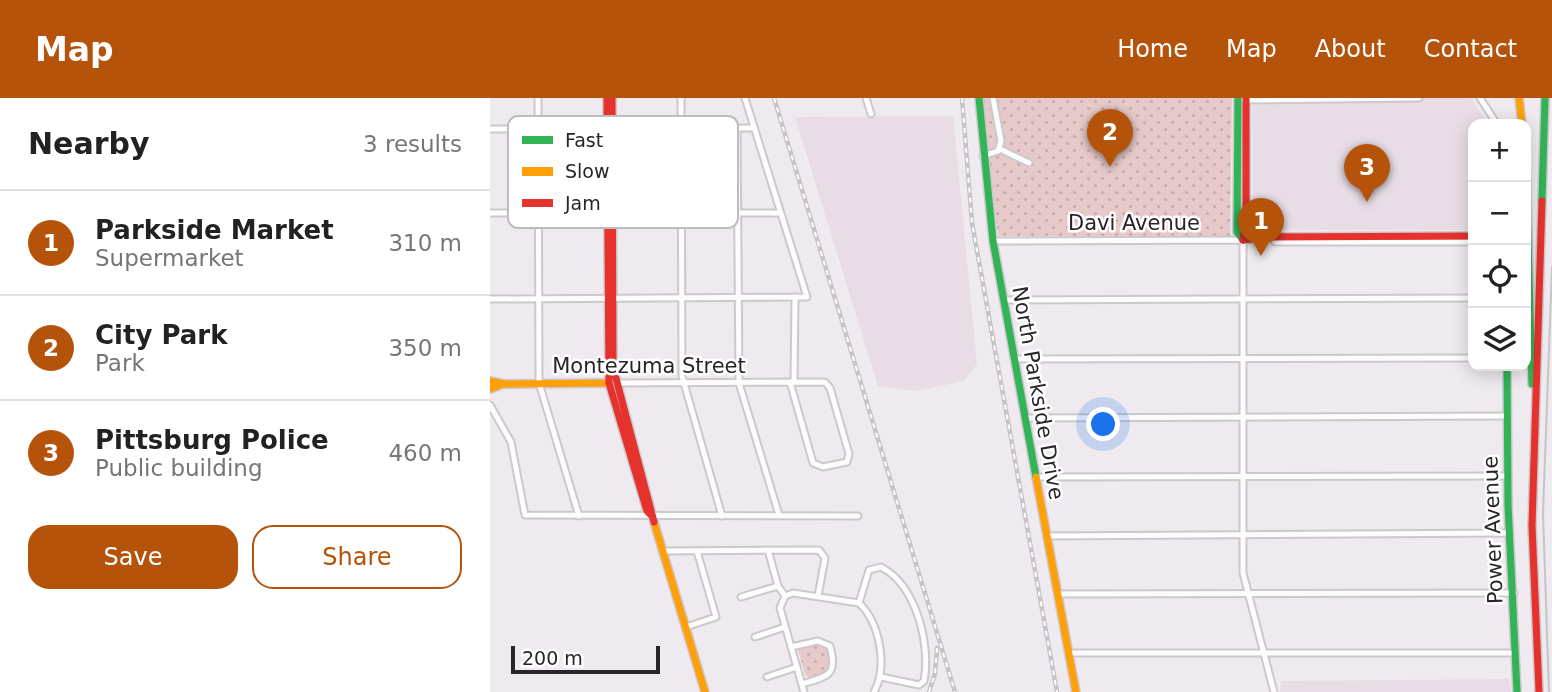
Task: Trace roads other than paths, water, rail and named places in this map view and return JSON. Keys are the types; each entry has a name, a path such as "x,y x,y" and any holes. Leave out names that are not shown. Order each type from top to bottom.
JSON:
{"main road":[{"path":"607,98 609,116"},
{"path":"611,116 612,98"},
{"name":"North Parkside Drive","path":"979,98 993,241 1076,692"},
{"path":"1520,98 1522,119"},
{"path":"1539,692 1532,570 1545,98"},
{"path":"1242,99 1246,218 1243,240"},
{"path":"1242,99 1237,232 1243,240"},
{"path":"1526,182 1533,490"},
{"path":"1246,218 1252,230 1263,237"},
{"path":"609,228 612,383 647,511 652,516 705,692"},
{"name":"Davi Avenue","path":"1243,240 1263,237 1468,236"},
{"name":"Power Avenue","path":"1507,371 1509,533 1517,692"},
{"path":"490,381 490,389"},
{"name":"Montezuma Street","path":"490,381 504,384 612,383"},
{"name":"Montezuma Street","path":"490,389 504,384"}],"street":[{"path":"538,98 538,116"},
{"path":"681,98 681,116"},
{"path":"490,299 807,297 745,98"},
{"path":"866,98 871,114"},
{"path":"993,98 1000,149"},
{"path":"1242,99 1418,98"},
{"path":"1480,98 1494,119"},
{"path":"738,129 754,128"},
{"path":"490,129 508,129"},
{"path":"983,156 1000,149 1029,163"},
{"path":"779,516 739,383 738,214 780,213"},
{"path":"490,214 508,214"},
{"path":"538,228 539,383 579,516"},
{"path":"681,228 682,384 722,516"},
{"name":"Davi Avenue","path":"1276,237 1275,242 1468,242"},
{"path":"1243,240 1242,535 1247,594 1274,692"},
{"name":"Davi Avenue","path":"993,241 1243,240"},
{"path":"792,382 795,297"},
{"path":"1003,300 1468,298"},
{"path":"1014,359 1468,358"},
{"name":"Montezuma Street","path":"612,383 821,381 828,384 849,454 847,462 823,467 813,463 792,382"},
{"path":"490,405 511,442 526,515 858,516"},
{"path":"1026,418 1508,416"},
{"path":"1037,477 1508,476"},
{"path":"1047,536 1509,533"},
{"path":"768,550 778,586 785,596"},
{"path":"663,551 822,551 825,558 818,596"},
{"path":"686,627 716,617 697,551"},
{"path":"859,603 869,570 876,566 889,571 900,580 910,596 925,647 927,666 922,683 915,686 881,677"},
{"path":"741,597 778,586"},
{"path":"785,596 798,592 859,603 870,616 881,657 881,677 874,692"},
{"path":"1058,594 1514,593"},
{"path":"785,596 780,608 804,692"},
{"path":"755,637 785,627"},
{"path":"791,647 818,640 830,646 835,664 833,669 822,678 802,684"},
{"path":"1069,653 1514,653"},
{"path":"767,677 797,667"}],"tram line":[{"path":"1549,692 1543,513 1552,267"}],"railway":[{"path":"774,98 955,692"},
{"path":"962,98 972,223 1057,692"},
{"path":"929,692 935,674 937,648"}],"place":[{"name":"City Park","path":"1110,167"},
{"name":"Pittsburg Police","path":"1367,202"},
{"name":"Parkside Market","path":"1261,256"}]}
